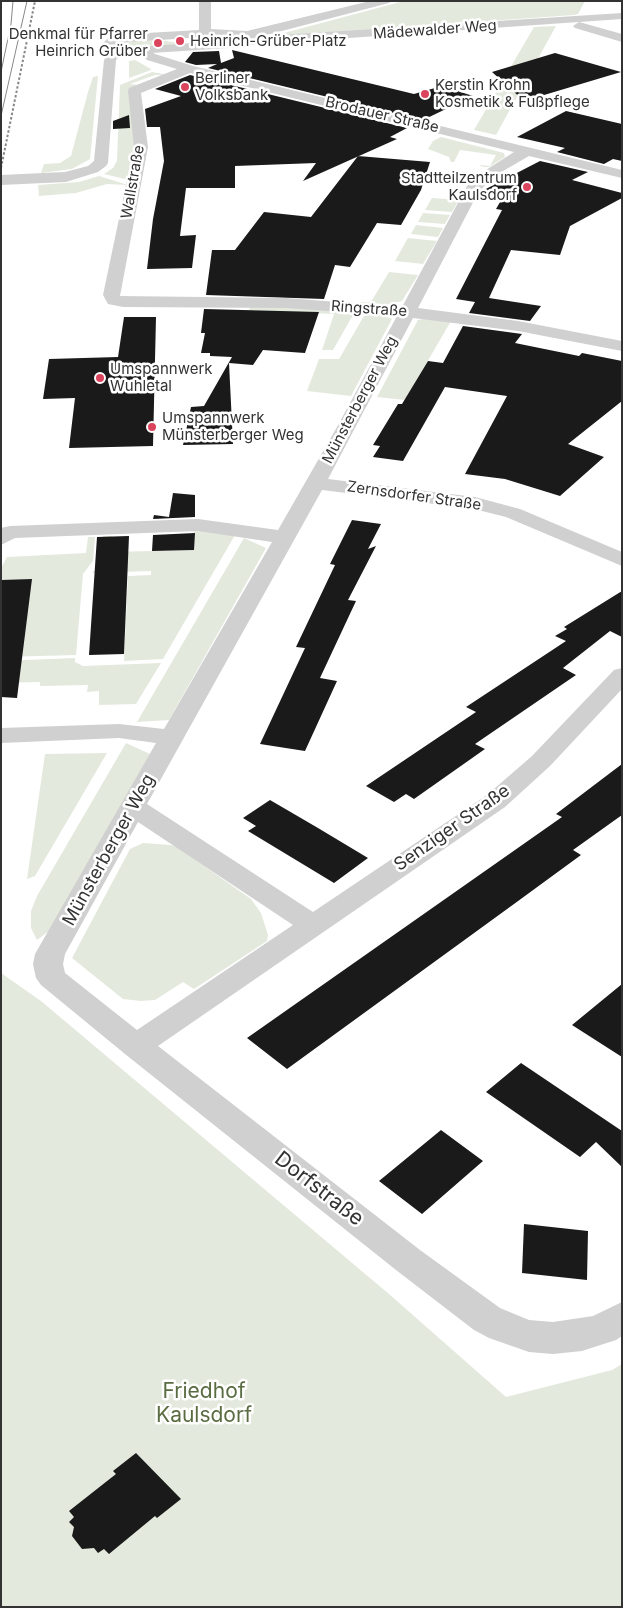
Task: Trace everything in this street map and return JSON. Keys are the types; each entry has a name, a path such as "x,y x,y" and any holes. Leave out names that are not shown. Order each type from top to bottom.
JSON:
{"street":[{"path":"205,1 206,33"},
{"path":"248,38 229,31 129,38 109,43 108,47 117,51 144,51 237,44 248,38 385,1"},
{"name":"Mädewalder Weg","path":"248,38 566,20 589,14 622,16"},
{"path":"566,20 570,24 622,38"},
{"path":"1,180 35,179 80,174 93,169 101,163 110,60 117,51"},
{"name":"Brodauer Straße","path":"144,51 151,57 189,69 622,174"},
{"name":"Wallstraße","path":"114,300 111,295 118,256 136,184 141,147 134,91 189,69"},
{"name":"Münsterberger Weg","path":"48,964 50,954 347,427 472,189 480,180 528,150"},
{"name":"Ringstraße","path":"114,300 123,302 286,303 406,312 518,326 622,346"},
{"name":"Zernsdorfer Straße","path":"315,483 475,503 513,513 622,560"},
{"path":"1,539 10,532 198,525 284,537"},
{"name":"Senziger Straße","path":"136,1046 496,801 541,761 622,675"},
{"path":"1,736 119,732 172,738"},
{"path":"133,807 313,925"},
{"name":"Dorfstraße","path":"48,964 51,978 408,1260 487,1319 529,1336 553,1338 582,1335 603,1329 622,1317"}],"green space":[{"path":"404,1 585,1 578,14 574,15 288,35 284,33"},
{"path":"556,26 496,135 474,130 534,27"},
{"path":"161,40 183,44 123,48 117,46 121,42"},
{"path":"135,60 151,70 129,78 129,61"},
{"path":"152,72 168,75 155,75 130,84 139,85 135,149 129,180 104,174 113,168 117,161 120,85"},
{"path":"98,76 90,159 72,169 41,173 44,164 60,163 71,156 93,77"},
{"path":"441,137 504,153 505,157 489,167 483,167 479,165 490,166 496,155 460,150 454,162 451,162 449,157 428,149 433,141"},
{"path":"99,176 128,185 107,184 76,193 39,196 38,185 79,182"},
{"path":"432,198 459,200 452,212 425,210"},
{"path":"423,213 450,215 445,224 418,222"},
{"path":"416,225 443,228 438,237 411,234"},
{"path":"408,238 437,241 423,264 395,261"},
{"path":"389,272 418,275 402,301 386,305 357,304 359,302 371,302"},
{"path":"251,305 349,312 353,315 333,350 322,350 334,314 249,310"},
{"path":"368,314 382,314 392,319 351,396 307,391 319,359 339,359 364,316"},
{"path":"418,320 451,321 405,400 377,397"},
{"path":"194,528 235,535 163,659 124,661 128,576 151,575 151,571 92,573 102,562 103,536 112,536 110,552 194,550"},
{"path":"88,537 95,537 93,561 83,574 76,655 1,657 1,568 7,557 86,553"},
{"path":"244,538 266,548 169,720 137,722"},
{"path":"75,658 75,662 83,666 161,663 136,704 99,705 99,691 87,692 88,685 40,686 40,682 1,683 1,661"},
{"path":"126,743 150,754 49,931 37,940 31,928 31,911 37,896"},
{"path":"107,753 35,876 27,879 45,754"},
{"path":"143,843 177,847 251,899 261,913 268,935 267,941 194,989 183,982 155,1000 123,999 72,958 130,849"},
{"name":"Friedhof Kaulsdorf","path":"1,973 41,1001 389,1294 506,1397 612,1370 622,1364 622,1607 1,1607"}],"building":[{"path":"232,50 414,94 442,86 473,96 423,120 208,68 217,64 196,65 185,62 193,52 219,51 221,63 234,58"},
{"path":"555,53 621,72 524,101 492,72"},
{"path":"190,75 407,128 390,137 397,139 303,181 316,163 235,166 235,188 186,188 180,236 196,235 192,268 147,269 153,219 164,161 160,127 147,127 145,109 181,96 155,89"},
{"path":"566,111 622,124 622,161 613,159 604,164 557,152 565,148 517,137"},
{"path":"129,115 130,128 113,129 113,121"},
{"path":"358,156 430,162 421,190 401,225 377,223 350,267 335,265 324,299 206,295 212,250 235,250 264,212 311,217"},
{"path":"540,161 588,172 572,180 622,193 622,198 570,226 560,255 511,250 489,298 541,306 530,321 469,313 475,302 456,299 502,210 496,209 503,197 482,191"},
{"path":"204,309 319,312 305,353 263,350 253,365 229,363 233,444 183,445 191,407 204,406 232,357 210,356 210,353 201,353 205,333 201,333"},
{"path":"124,317 156,317 153,446 69,448 75,398 43,399 49,359 118,357"},
{"path":"463,326 522,334 515,343 579,356 582,353 622,361 622,401 568,444 604,457 560,496 505,479 465,474 507,396 445,387 403,461 373,457 380,446 373,445 398,404 402,404 428,361 443,363"},
{"path":"173,493 195,495 195,517 153,519 154,515 169,517"},
{"path":"352,520 381,524 368,549 376,546 348,600 356,601 320,678 337,681 305,751 260,744 305,648 296,647 335,565 330,564"},
{"path":"195,533 194,550 152,551 153,535"},
{"path":"129,536 124,654 89,655 97,537"},
{"path":"32,579 17,698 1,697 1,580"},
{"path":"622,591 622,637 610,631 563,668 576,675 475,744 485,749 414,799 406,794 394,802 366,786 476,712 466,707 566,641 555,636 567,629 564,627"},
{"path":"622,764 622,815 573,850 581,855 514,904 287,1069 247,1038 562,817 556,814"},
{"path":"270,800 368,858 334,883 248,831 256,826 243,818"},
{"path":"622,984 622,1057 572,1025"},
{"path":"521,1063 622,1131 622,1167 596,1142 580,1157 486,1092"},
{"path":"441,1130 483,1161 422,1214 379,1181"},
{"path":"524,1224 588,1231 587,1280 522,1273"},
{"path":"136,1453 181,1499 157,1518 155,1516 109,1554 104,1549 98,1553 94,1548 82,1549 72,1536 74,1527 69,1522 74,1517 69,1511 116,1474 113,1471"}],"tram line":[{"path":"1,72 11,24 13,1"},
{"path":"1,116 27,1"}],"railway":[{"path":"1,168 35,1"}],"place":[{"name":"Heinrich-Grüber-Platz","path":"180,41"},
{"name":"Denkmal für Pfarrer Heinrich Grüber","path":"158,43"},
{"name":"Berliner Volksbank","path":"185,87"},
{"name":"Kerstin Krohn Kosmetik & Fußpflege","path":"425,94"},
{"name":"Stadtteilzentrum Kaulsdorf","path":"527,187"},
{"name":"Umspannwerk Wuhletal","path":"100,378"},
{"name":"Umspannwerk Münsterberger Weg","path":"152,427"}]}
